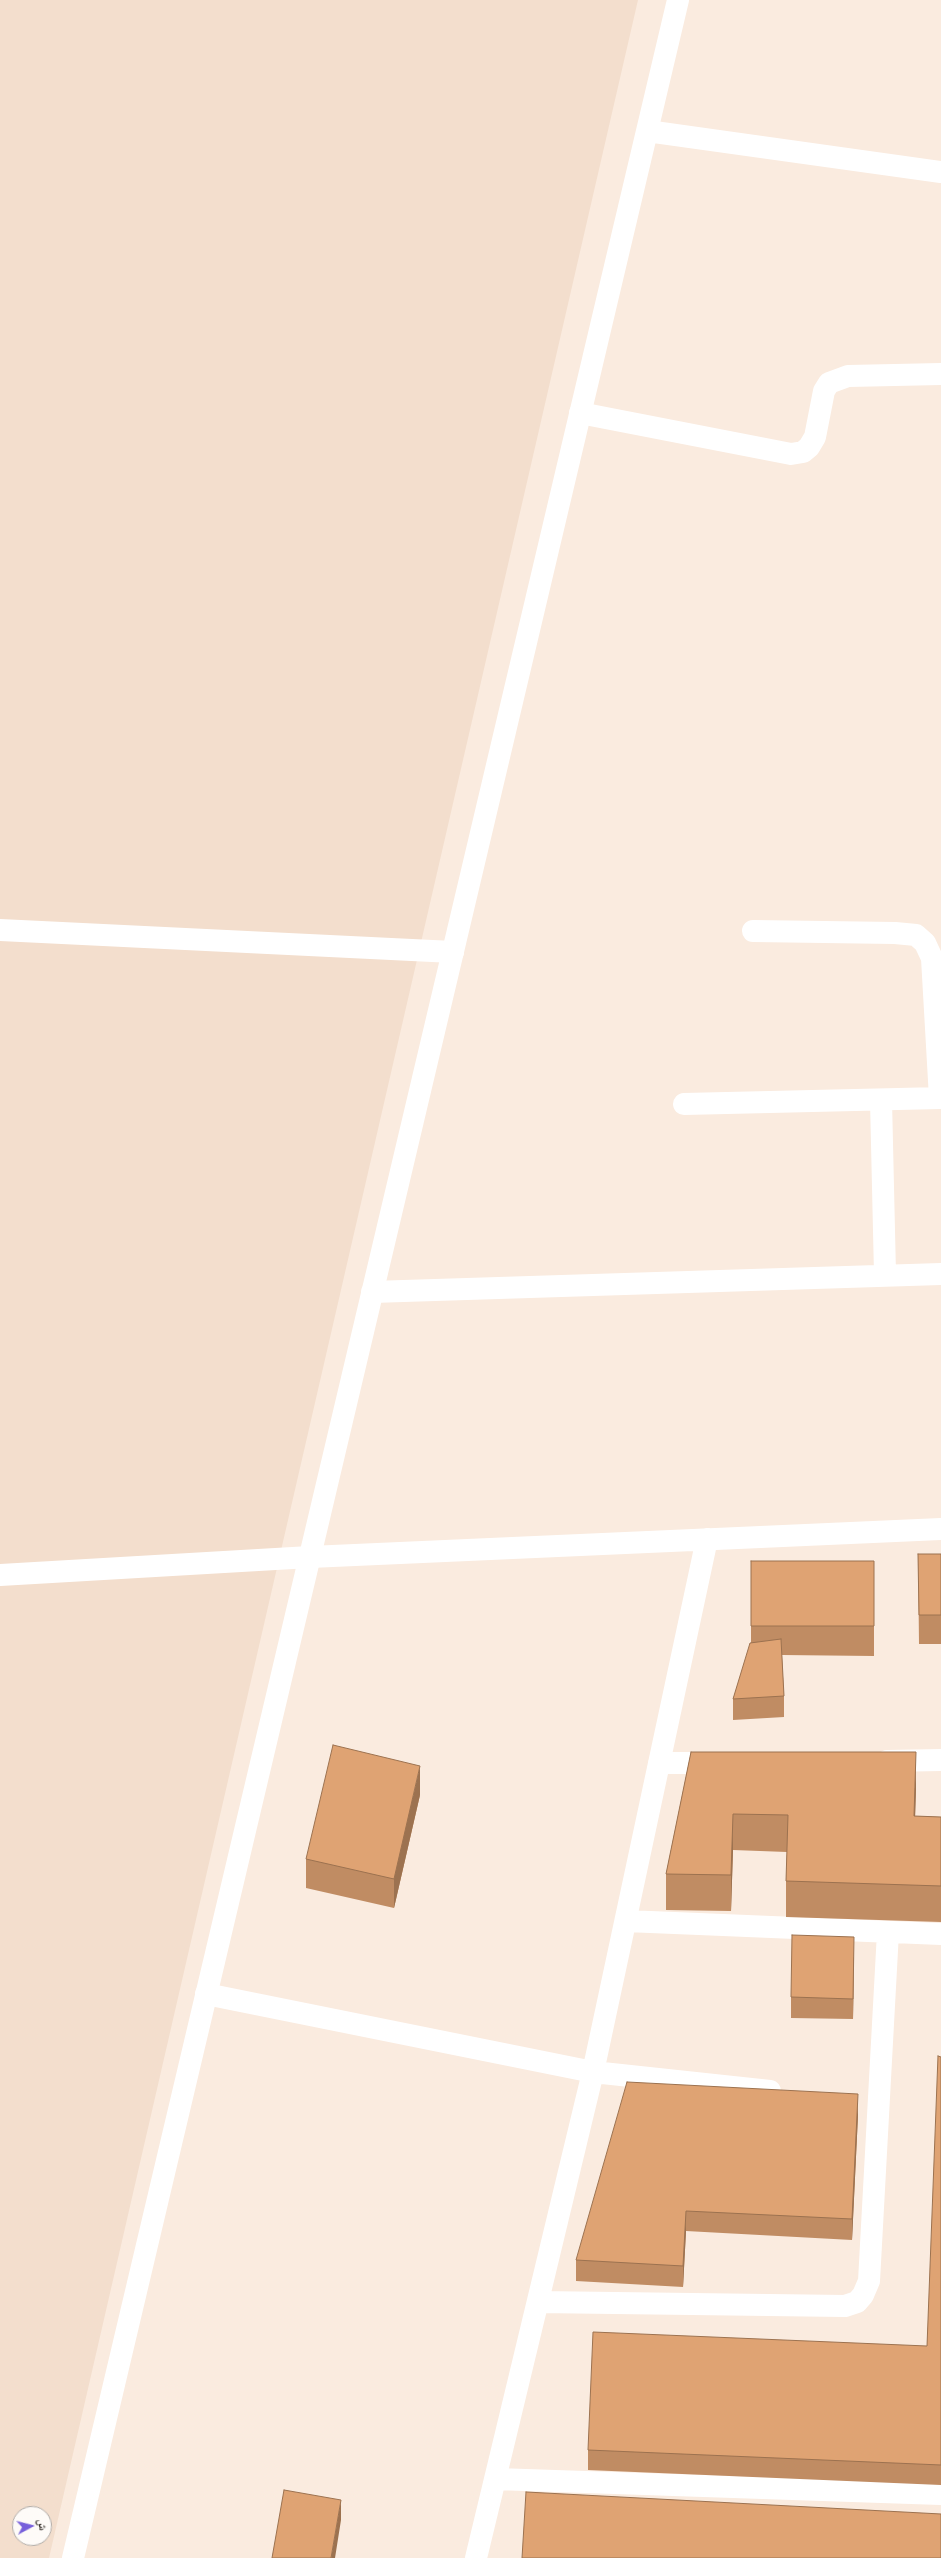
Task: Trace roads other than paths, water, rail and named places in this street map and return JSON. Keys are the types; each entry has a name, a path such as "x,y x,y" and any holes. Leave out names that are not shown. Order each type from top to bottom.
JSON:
{"street":[{"path":"73,2558 678,0"},
{"path":"647,131 941,172"},
{"path":"580,413 791,454 803,452 812,442 824,391 829,383 848,376 941,374"},
{"path":"0,930 453,952"},
{"path":"684,1104 940,1098 932,958 925,943 916,935 895,933 753,930"},
{"path":"881,1100 884,1274"},
{"path":"372,1292 884,1274 941,1274"},
{"path":"0,1575 310,1557 941,1529"},
{"path":"476,2558 593,2072 707,1539"},
{"path":"863,1761 941,1760"},
{"path":"660,1763 738,1762"},
{"path":"626,1921 941,1934"},
{"path":"538,2302 845,2306 857,2302 863,2295 869,2281 869,2102 888,1932"},
{"path":"206,1994 593,2072 790,2093"},
{"path":"496,2479 941,2494"}]}
